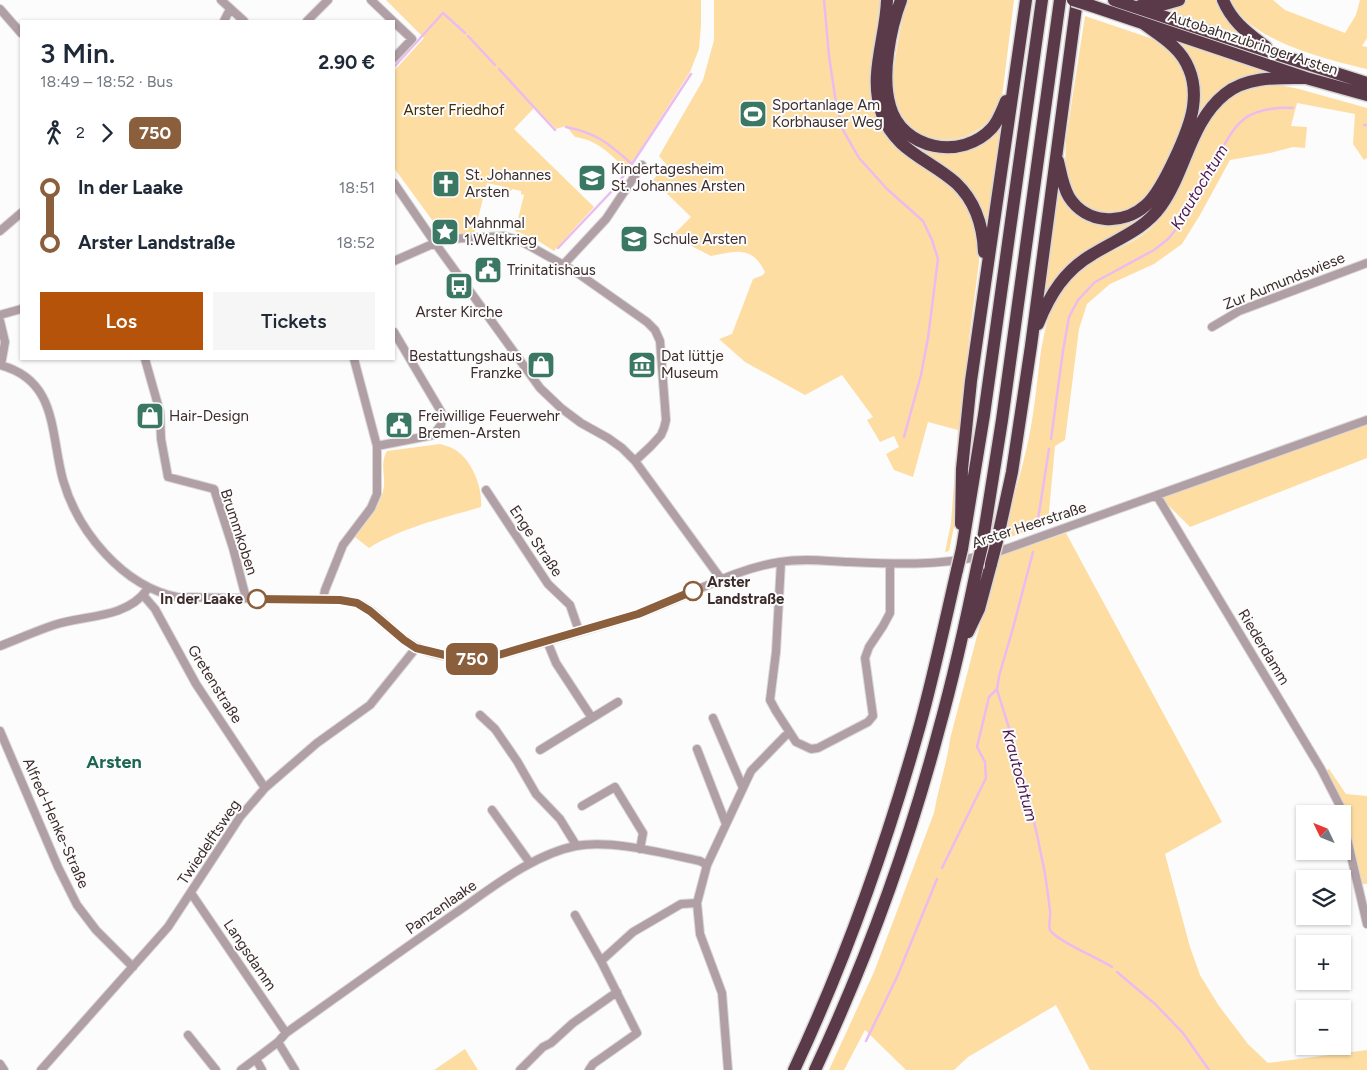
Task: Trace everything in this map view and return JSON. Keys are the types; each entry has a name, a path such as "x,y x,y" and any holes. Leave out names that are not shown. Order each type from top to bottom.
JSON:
{"highway":[{"path":"887,0 876,86 882,114 902,146 956,183 968,198 977,214 982,231 986,276"},
{"path":"902,0 891,41 886,73 890,107 898,122 907,133 922,143 936,147 954,147 967,144 984,135 1000,117 1015,74"},
{"path":"962,549 962,469 971,381 1026,0"},
{"path":"794,1070 842,960 894,814 921,724 958,570 984,415 1042,0"},
{"path":"815,1070 860,968 888,892 931,757 960,648 982,546 1002,420 1060,0"},
{"name":"Autobahnzubringer Arsten","path":"1073,0 1306,78 1367,95"},
{"path":"960,648 979,609 997,541 1010,480 1031,346 1077,0"},
{"name":"Autobahnzubringer Arsten","path":"1114,0 1367,83"},
{"path":"1132,6 1165,4 1179,0"},
{"path":"1223,0 1229,13 1240,26 1278,55"},
{"path":"1056,150 1066,192 1076,206 1092,217 1110,220 1130,215 1144,207 1160,189 1184,136 1193,109 1195,90 1190,70 1180,52 1144,24"},
{"path":"1031,346 1046,304 1065,275 1092,254 1132,233 1161,207 1200,124 1211,107 1226,93 1237,86 1251,81 1273,78 1306,78"}],"street":[{"path":"220,0 243,20"},
{"path":"309,20 328,0"},
{"path":"371,0 393,20"},
{"path":"0,9 20,32"},
{"path":"224,20 230,9"},
{"path":"395,22 412,39 395,57"},
{"path":"564,264 606,219 642,166"},
{"path":"395,185 540,388 561,408 581,423 622,448 634,461 721,579"},
{"path":"0,232 20,214"},
{"path":"395,261 449,239 504,236 519,240 564,264 647,322 655,330 660,341 666,420 661,436 634,461"},
{"name":"Zur Aumundswiese","path":"1212,327 1239,311 1367,263"},
{"path":"0,315 20,309"},
{"path":"0,321 5,342 1,365"},
{"path":"378,446 433,435 443,420 442,415 395,334"},
{"name":"Brummkoben","path":"145,360 160,412 161,439 168,476 214,489 233,548 246,598"},
{"path":"323,600 325,590 343,546 371,508 377,494 378,446 354,360"},
{"name":"Arster Heerstraße","path":"1,365 23,374 40,390 49,411 63,478 76,510 89,534 146,591 178,598 323,600 357,603 370,611 416,648 472,659 488,658 638,614 721,579 747,570 781,562 810,560 890,564 943,563 1001,552 1367,420"},
{"name":"Enge Straße","path":"486,490 548,584 570,605 579,631"},
{"name":"Riederdamm","path":"1157,496 1322,769 1340,805"},
{"path":"781,562 776,652 770,693 771,703 796,742 811,749 818,748 868,722 872,716 865,658 868,647 890,613 890,564"},
{"path":"0,646 54,624 114,612 135,603 146,591"},
{"name":"Gretenstraße","path":"146,591 196,684 265,788"},
{"path":"547,641 556,663 592,718"},
{"name":"Twiedelftsweg","path":"42,1070 168,926 240,817 265,788 317,743 370,705 416,648"},
{"path":"540,750 618,702"},
{"path":"480,715 505,742 536,794 560,819 576,845"},
{"path":"714,718 743,788"},
{"name":"Alfred-Henke-Straße","path":"0,731 58,867 77,906 96,930 133,967"},
{"path":"728,1070 722,994 700,934 697,903 706,865 751,771 789,732"},
{"path":"697,749 726,824"},
{"path":"582,806 623,782"},
{"path":"615,787 643,833 640,849"},
{"path":"492,810 530,864"},
{"name":"Panzenlaake","path":"241,1070 278,1042 286,1033 432,930 530,864 576,845 607,845 640,849 700,861 706,865"},
{"name":"Riederdamm","path":"1351,854 1367,924"},
{"name":"Langsdamm","path":"191,893 286,1033"},
{"path":"601,961 633,932 681,904 697,903"},
{"path":"575,915 618,992 637,1033 593,1064 589,1070"},
{"path":"520,1070 543,1047 551,1043 573,1023 618,992"},
{"path":"188,1035 216,1070"},
{"path":"278,1042 295,1070"},
{"path":"256,1059 262,1070"},
{"path":"0,1064 4,1070"}],"green space":[{"name":"Arster Friedhof","path":"386,0 701,0 699,49 690,72 627,170 610,154 591,141 575,137 566,126 556,129 535,107 514,129 594,207 554,251 535,239 515,231 524,195 521,194 521,191 512,189 508,191 509,188 487,183 474,234 443,235 395,169 395,70 424,38"},
{"path":"714,0 882,0 878,37 871,67 871,82 884,130 894,145 905,155 953,187 965,202 973,218 979,241 979,262 969,340 956,517 949,551 945,552 951,523 958,430 928,422 913,477 894,470 886,454 899,447 894,436 880,442 867,420 873,417 842,375 805,395 745,362 719,339 732,334 753,279 763,275 765,272 760,263 754,257 742,252 711,256 672,236 691,217 653,180 666,164 659,156 703,80 714,40"},
{"path":"891,0 896,0 885,56 883,85 889,113 896,126 907,137 922,146 946,151 978,143 994,131 1005,115 988,239 980,211 966,188 954,176 911,147 896,131 887,114 883,97 882,78"},
{"path":"907,0 1014,0 1002,97 989,120 971,134 958,139 944,140 931,138 919,133 908,125 899,114 894,100 893,79 898,39"},
{"path":"1187,0 1220,0 1245,38 1157,10 1181,4"},
{"path":"1231,0 1273,0 1285,10 1345,33 1356,15 1360,0 1367,0 1367,38 1362,46 1367,47 1367,69 1311,54 1271,37 1253,26 1240,14"},
{"path":"1085,16 1153,39 1166,46 1175,54 1188,80 1189,102 1182,125 1158,180 1148,195 1133,207 1111,216 1092,211 1080,202 1070,188 1065,171 1066,139"},
{"path":"1178,41 1271,72 1268,75 1233,84 1217,93 1203,109 1196,122 1197,110"},
{"path":"1274,84 1367,108 1367,158 1364,160 1353,144 1355,114 1297,103 1291,126 1307,127 1305,148 1293,147 1230,160 1182,244 1154,264 1110,284 1087,304 1079,329 1065,440 1055,446 1048,523 1003,540 1029,437 1046,328 1056,300 1086,266 1145,233 1161,217 1179,187 1210,118 1221,105 1243,91"},
{"path":"1056,181 1092,221 1154,202 1146,218 1091,249 1043,301 1044,266 1050,255"},
{"path":"1367,424 1367,458 1190,527 1161,498"},
{"path":"440,444 459,452 470,465 478,482 481,507 438,519 396,534 369,548 355,537 373,513 383,493 383,468 387,451"},
{"path":"1066,533 1222,822 1165,854 1190,947 1200,975 1219,1006 1248,1044 1268,1063 1329,1055 1351,1055 1351,1052 1367,1050 1367,1070 1090,1070 1056,1005 968,1057 954,1070 906,1070 865,1030 844,1070 829,1070 874,972 934,813 950,739 998,556"},
{"path":"1329,769 1346,794 1367,796 1367,884 1362,884 1351,839 1351,805 1343,805 1325,771"},
{"path":"465,1049 478,1070 434,1070"}],"waterway":[{"path":"824,0 829,56 836,103 843,130 859,158 887,189 923,221 938,259 928,338 921,375 904,437"},
{"path":"395,66 443,13 465,33"},
{"path":"468,36 495,65"},
{"path":"499,69 555,130"},
{"path":"566,127 586,132 602,140 632,164 691,74"},
{"name":"Krautochtum","path":"1051,439 1069,317 1078,300 1095,282 1154,250 1168,239 1182,222 1228,138 1243,120 1263,110 1293,108"},
{"path":"616,186 627,171"},
{"path":"558,248 611,192"},
{"name":"Krautochtum","path":"1037,526 1049,449"},
{"name":"Krautochtum","path":"1033,552 999,676 997,690 1022,774 1038,838 1048,892 1050,930 1060,939 1112,967"},
{"path":"942,868 986,778 985,762 977,747 989,697 997,689"},
{"path":"866,1041 897,977 937,879"},
{"name":"Krautochtum","path":"1117,972 1155,1004 1183,1033 1209,1070"}],"bus line":[{"name":"750","path":"257,599 340,600 357,603 370,611 416,648 472,659 488,658 638,614 693,591"}],"place":[{"name":"Sportanlage Am Korbhauser Weg","path":"753,114"},
{"name":"Kindertagesheim St. Johannes Arsten","path":"592,178"},
{"name":"St. Johannes Arsten","path":"446,184"},
{"name":"Mahnmal 1.Weltkrieg","path":"445,232"},
{"name":"Schule Arsten","path":"634,239"},
{"name":"Trinitatishaus","path":"488,270"},
{"name":"Arster Kirche","path":"459,286"},
{"name":"Bestattungshaus Franzke","path":"541,365"},
{"name":"Dat lüttje Museum","path":"642,365"},
{"name":"Hair-Design","path":"150,416"},
{"name":"Freiwillige Feuerwehr Bremen-Arsten","path":"399,425"},
{"name":"Arster Landstraße","path":"693,591"},
{"name":"In der Laake","path":"257,599"}],"district":[{"name":"Arsten","path":"114,762"}]}
